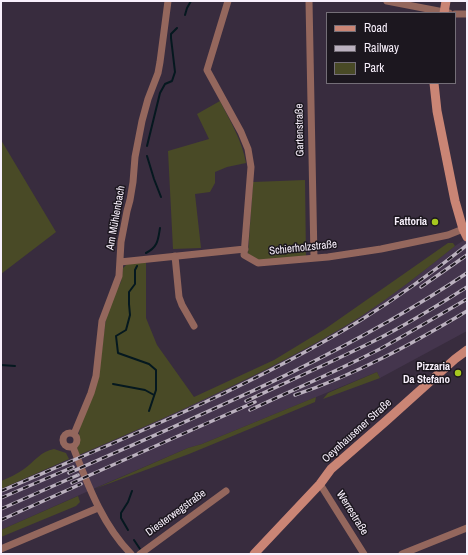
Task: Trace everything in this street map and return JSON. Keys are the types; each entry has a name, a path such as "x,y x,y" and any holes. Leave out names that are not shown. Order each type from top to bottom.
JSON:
{"main road":[{"path":"445,12 446,1"},
{"path":"434,84 437,111 455,200 466,231"},
{"name":"Oeynhausener Straße","path":"254,554 320,484 331,468 467,350"}],"street":[{"name":"Am Mühlenbach","path":"74,434 93,387 96,376 102,321 119,276 121,242 134,182 136,157 142,121 148,99 158,73 168,1"},
{"path":"120,262 245,249 250,167 248,149 242,132 207,70 228,1"},
{"name":"Gartenstraße","path":"309,1 314,258"},
{"path":"386,1 440,12"},
{"path":"456,14 467,14"},
{"name":"Schierholzstraße","path":"245,249 244,255 258,263 328,257 381,249 466,231"},
{"path":"175,256 179,297 194,326"},
{"path":"66,434 74,434 77,442 76,444 71,448 66,447 62,441 63,438 66,434"},
{"path":"73,447 98,508 120,542 131,554"},
{"name":"Werrestraße","path":"320,484 364,554"},
{"name":"Diesterwegstraße","path":"140,554 226,491"},
{"path":"1,548 98,508"},
{"path":"402,554 467,528"}],"shaded area":[{"path":"467,238 467,331 380,378 377,372 202,444 188,448 1,530 1,489 116,439 249,378 305,349 359,317 408,283"}],"green space":[{"path":"220,101 239,139 246,163 227,167 215,172 215,183 210,192 195,194 201,248 173,249 168,151 209,139 197,114"},
{"path":"1,140 56,232 1,274"},
{"path":"305,180 306,258 259,261 248,254 253,182"},
{"path":"448,243 453,243 455,246 384,300 360,317 333,333 235,385 158,421 79,455 77,448 80,427 98,379 106,318 113,297 121,282 123,268 128,263 146,261 146,318 157,345 194,397 274,360 325,329"},
{"path":"377,372 380,378 323,399 328,393"},
{"path":"316,397 315,402 189,454 94,489 188,448 202,444"},
{"path":"54,449 66,453 69,459 1,489 1,481 21,471 45,452"},
{"path":"78,496 80,502 76,506 1,537 1,530"}],"waterway":[{"path":"185,15 191,1"},
{"path":"147,146 160,93 165,84 172,81 175,72 171,34 177,28"},
{"path":"147,156 161,197"},
{"path":"146,253 155,246 158,240 160,228"},
{"path":"137,266 135,270 135,284 129,292 130,315 126,330 116,336 118,353 149,364 156,370 156,390 149,411"},
{"path":"1,365 15,366"},
{"path":"113,384 145,390 154,395"},
{"path":"128,530 121,518 121,513 128,502 132,491"},
{"path":"134,540 140,549"}],"railway":[{"path":"1,491 184,412 274,369 361,320 415,284 467,245"},
{"path":"421,287 467,255"},
{"path":"69,473 222,405 322,357 372,331 467,273"},
{"path":"246,401 386,335 467,287"},
{"path":"250,410 380,349 467,299"},
{"path":"295,395 340,378 384,358 467,311"},
{"path":"72,483 255,402"},
{"path":"1,498 73,467"},
{"path":"1,509 78,475"},
{"path":"1,520 81,484"}],"place":[{"name":"Fattoria","path":"435,222"},
{"name":"Pizzaria Da Stefano","path":"458,373"}]}
